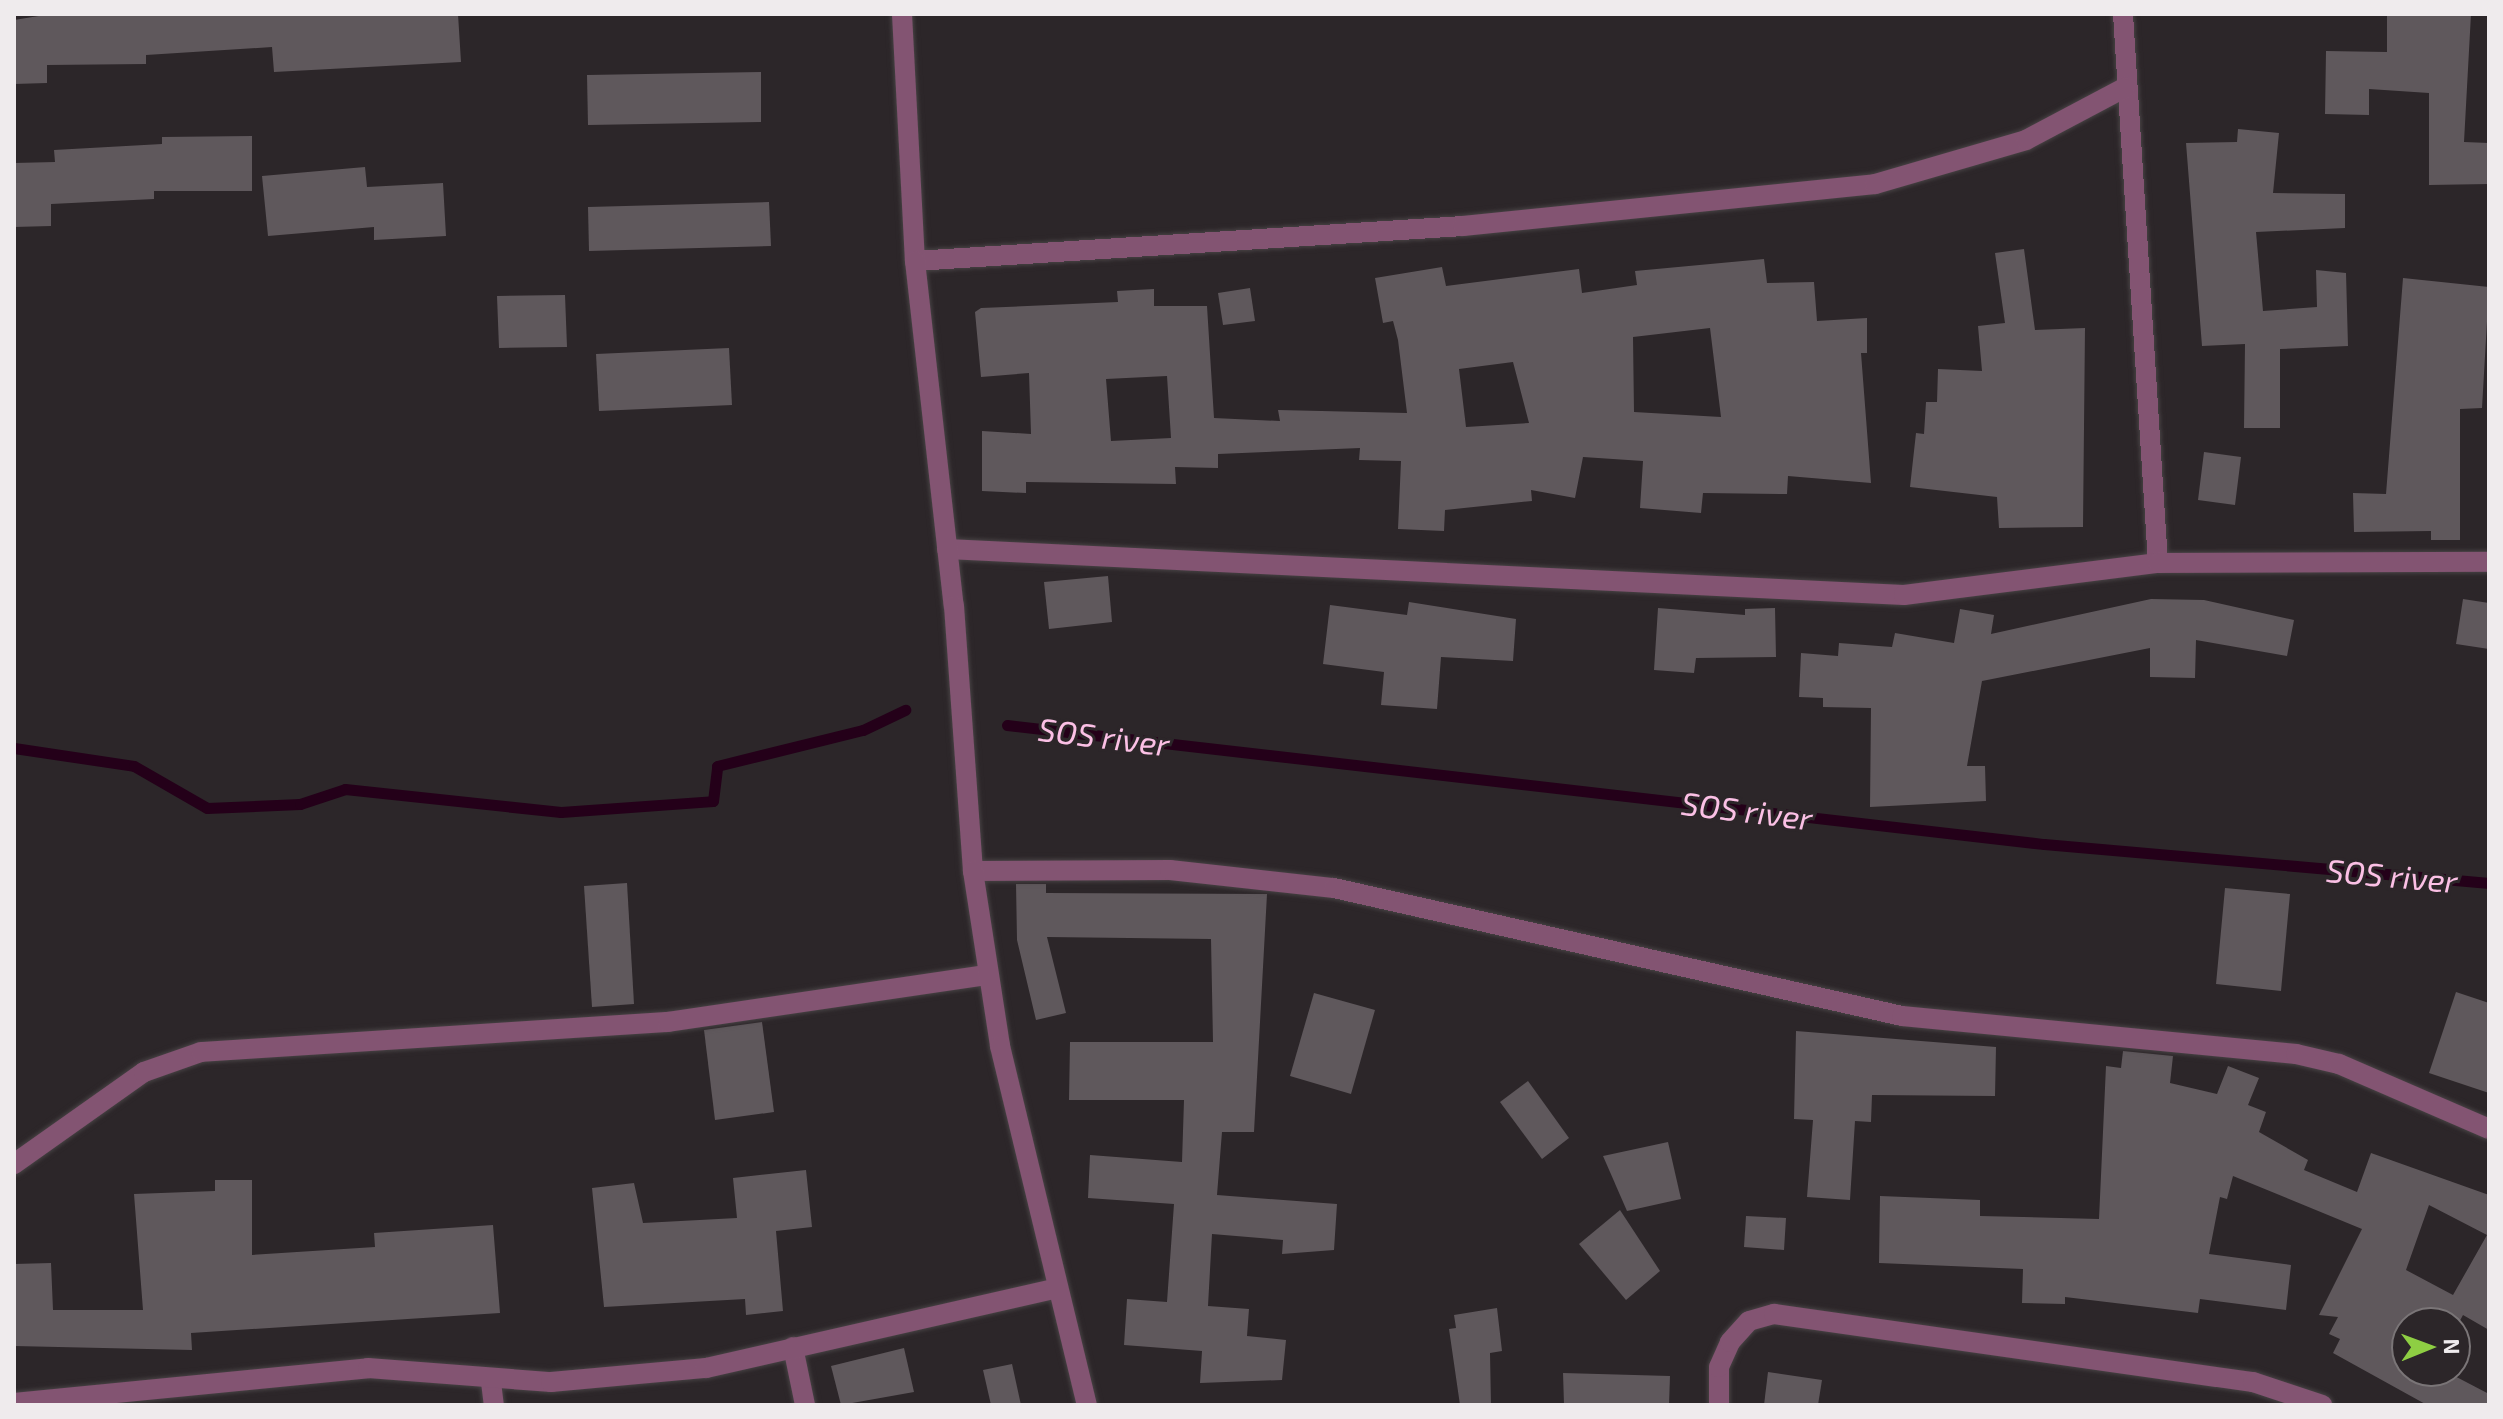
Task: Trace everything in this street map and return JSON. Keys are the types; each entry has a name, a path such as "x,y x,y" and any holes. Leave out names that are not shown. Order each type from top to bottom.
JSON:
{"street":[{"path":"902,14 915,261 947,549 973,871 987,975 1057,1288 1087,1405"},
{"path":"2123,14 2158,563"},
{"path":"915,261 1463,226 1875,184 2026,140 2126,87"},
{"path":"947,549 1904,595 2158,563 2489,562"},
{"path":"973,871 1170,870 1334,888 1902,1016 2296,1054 2339,1064 2489,1129"},
{"path":"14,1164 34,1157 144,1072 201,1052 668,1022 987,975"},
{"path":"14,1403 167,1398 368,1368 430,1368 491,1382 706,1368 1057,1288"},
{"path":"1719,1405 1719,1367 1730,1342 1749,1321 1774,1314 2253,1382 2322,1405"},
{"path":"793,1347 805,1405"},
{"path":"491,1382 494,1405"}],"building":[{"path":"51,14 458,14 461,62 274,72 272,47 146,55 146,64 47,65 47,83 14,84 14,20"},
{"path":"2387,14 2471,14 2464,142 2489,143 2489,184 2429,185 2429,93 2369,89 2369,115 2325,114 2326,51 2387,52"},
{"path":"761,72 761,122 588,125 587,75"},
{"path":"2238,129 2279,133 2273,193 2345,194 2345,228 2256,232 2263,311 2317,307 2316,270 2346,273 2348,346 2280,349 2280,428 2244,428 2245,344 2202,346 2186,143 2237,142"},
{"path":"252,136 252,191 154,191 154,199 51,204 51,226 14,227 14,163 55,162 54,150 162,144 162,137"},
{"path":"365,167 367,187 443,183 446,236 374,240 374,227 268,236 262,176"},
{"path":"769,202 771,246 589,251 588,207"},
{"path":"2024,249 2035,330 2085,328 2083,527 1999,528 1997,497 1910,487 1916,433 1924,434 1926,402 1937,402 1938,369 1982,371 1978,326 2005,323 1995,253"},
{"path":"1764,259 1767,283 1814,282 1817,321 1867,318 1867,353 1861,353 1871,483 1788,476 1787,494 1703,493 1701,513 1640,508 1643,461 1583,457 1575,498 1531,490 1532,501 1445,510 1444,531 1398,529 1401,461 1359,460 1360,448 1218,454 1218,468 1175,467 1176,484 1026,482 1026,493 982,491 982,431 1031,434 1029,373 981,377 975,312 981,308 1118,302 1117,291 1154,289 1154,306 1207,306 1214,418 1280,421 1278,410 1407,413 1398,340 1393,321 1383,323 1375,278 1442,267 1446,286 1579,269 1582,293 1637,285 1635,271","holes":["1710,328 1721,417 1634,412 1633,337","1513,362 1529,423 1466,427 1459,369","1167,376 1171,438 1111,441 1106,379"]},
{"path":"2403,278 2489,287 2482,408 2460,409 2460,540 2431,540 2431,531 2354,532 2353,493 2386,494"},
{"path":"1250,288 1255,321 1223,325 1218,293"},
{"path":"565,295 567,347 499,348 497,296"},
{"path":"729,348 732,405 599,411 596,354"},
{"path":"2204,452 2241,457 2235,505 2198,500"},
{"path":"1108,576 1112,622 1049,629 1044,582"},
{"path":"2151,599 2204,600 2294,620 2287,656 2196,640 2195,678 2150,677 2150,648 1982,681 1967,766 1985,766 1986,801 1870,807 1871,708 1823,707 1823,698 1799,697 1801,653 1838,656 1839,643 1892,647 1895,633 1954,643 1960,609 1994,615 1991,634"},
{"path":"2463,599 2489,603 2489,649 2456,644"},
{"path":"1409,602 1516,619 1513,661 1441,657 1437,709 1381,705 1384,672 1323,664 1330,605 1407,615"},
{"path":"1658,608 1745,615 1745,609 1775,608 1776,657 1696,658 1694,673 1654,670"},
{"path":"627,883 634,1004 592,1007 584,886"},
{"path":"1016,884 1046,884 1046,893 1267,894 1254,1132 1222,1132 1217,1195 1337,1204 1334,1250 1282,1254 1283,1240 1212,1234 1208,1306 1249,1309 1247,1336 1286,1340 1282,1380 1200,1383 1202,1351 1124,1345 1127,1299 1167,1302 1174,1204 1088,1198 1090,1155 1182,1162 1184,1100 1069,1100 1070,1042 1213,1042 1211,939 1047,937 1066,1013 1036,1020 1017,940"},
{"path":"2225,888 2290,894 2281,991 2216,984"},
{"path":"2456,992 2489,1003 2489,1093 2429,1073"},
{"path":"1314,993 1375,1010 1351,1094 1290,1076"},
{"path":"762,1022 774,1112 715,1120 704,1030"},
{"path":"1796,1031 1996,1047 1995,1096 1872,1095 1871,1122 1855,1121 1850,1200 1807,1197 1813,1120 1794,1119"},
{"path":"2123,1051 2173,1056 2170,1083 2217,1094 2228,1066 2259,1078 2248,1105 2266,1112 2259,1132 2308,1160 2304,1170 2357,1192 2371,1153 2489,1195 2489,1330 2471,1320 2471,1307 2391,1307 2391,1385 2333,1353 2340,1339 2329,1334 2338,1317 2319,1315 2362,1229 2233,1176 2227,1199 2220,1197 2209,1254 2291,1265 2286,1310 2200,1299 2198,1313 2065,1297 2065,1304 2022,1303 2023,1269 1879,1263 1880,1196 1980,1200 1980,1216 2099,1219 2106,1066 2121,1068","holes":["2429,1205 2487,1235 2453,1295 2406,1270"]},
{"path":"1528,1081 1569,1138 1542,1159 1500,1102"},
{"path":"1668,1142 1681,1199 1627,1211 1603,1156"},
{"path":"806,1170 812,1227 776,1231 783,1311 746,1315 745,1299 604,1307 592,1188 634,1183 643,1223 737,1218 733,1178"},
{"path":"215,1180 252,1180 252,1255 375,1247 374,1233 493,1225 500,1313 191,1333 192,1350 14,1346 14,1264 51,1263 53,1310 143,1310 134,1194 215,1191"},
{"path":"1620,1210 1660,1271 1626,1300 1579,1244"},
{"path":"1746,1216 1786,1218 1784,1250 1744,1247"},
{"path":"1497,1308 1502,1351 1490,1353 1491,1405 1460,1405 1449,1329 1456,1328 1454,1315"},
{"path":"904,1348 914,1392 841,1405 831,1366"},
{"path":"1012,1364 1021,1405 991,1405 983,1370"},
{"path":"1768,1372 1822,1380 1818,1405 1764,1405"},
{"path":"1563,1373 1670,1376 1669,1405 1564,1405"},
{"path":"2471,1385 2489,1394 2489,1405 2427,1405 2394,1387 2471,1387"}],"waterway":[{"path":"14,748 134,766 207,808 300,804 345,789 561,812 713,801 717,766 863,730 905,710"},
{"name":"SOS river","path":"1007,725 2044,844 2489,883"}]}
